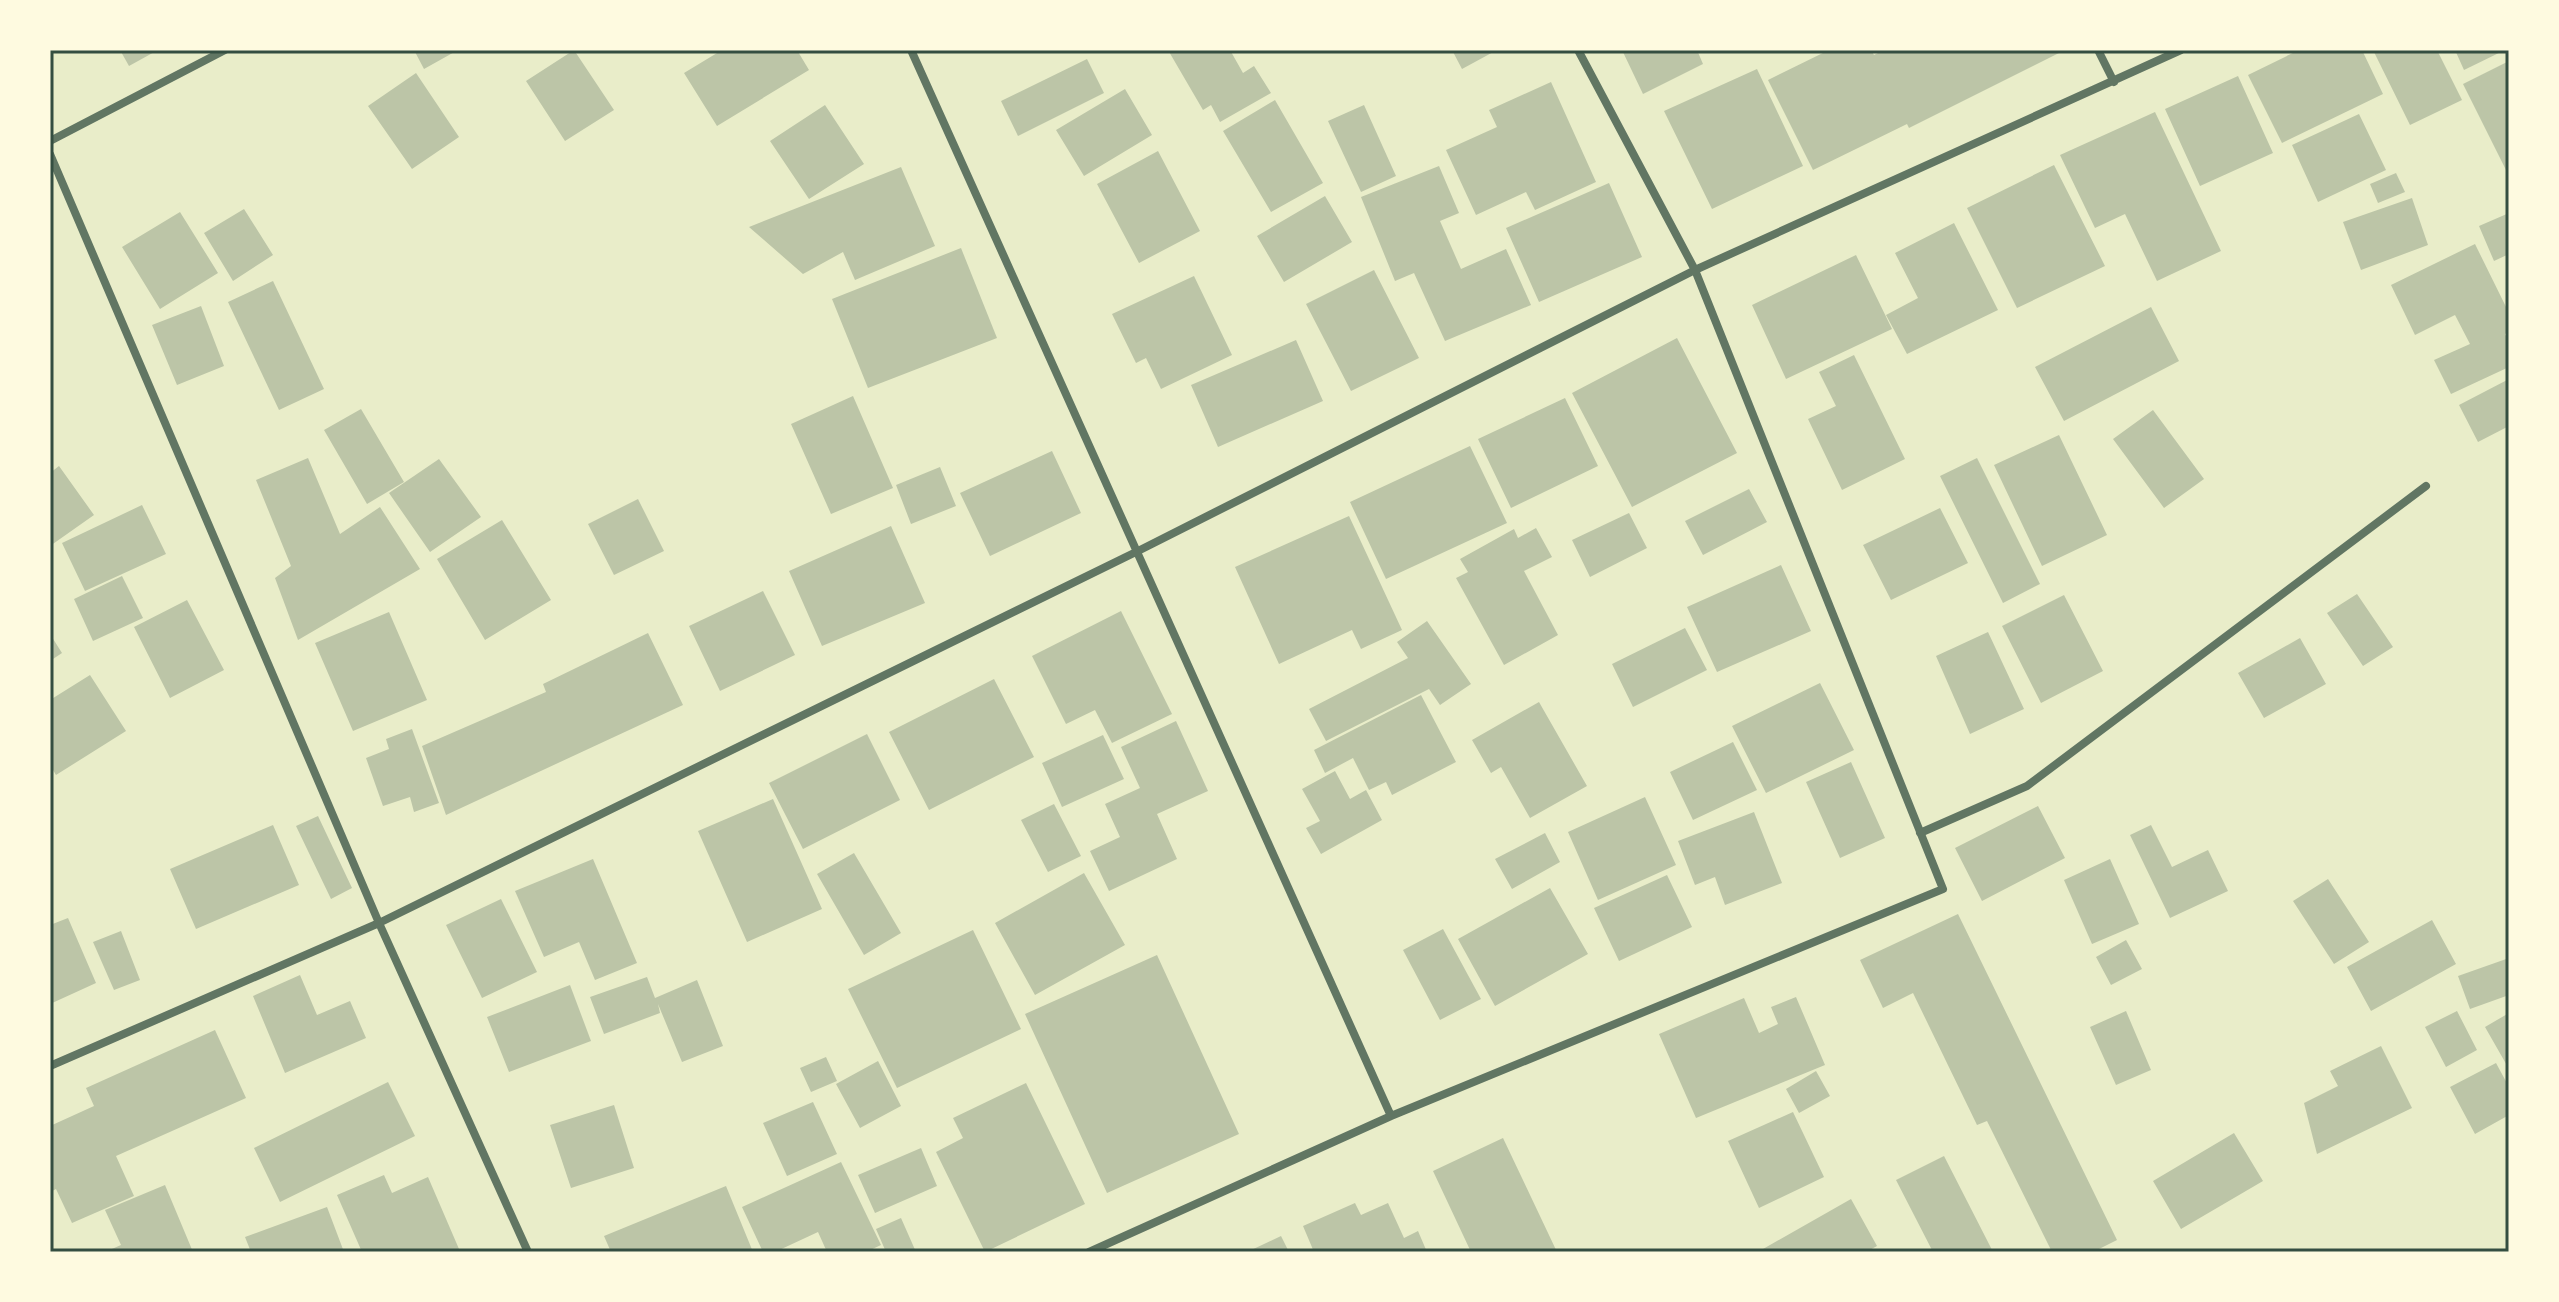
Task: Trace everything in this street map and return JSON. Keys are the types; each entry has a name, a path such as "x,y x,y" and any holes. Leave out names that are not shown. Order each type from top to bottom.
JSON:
{"street":[{"path":"50,141 225,50"},
{"path":"911,50 1391,1116"},
{"path":"1089,1252 1391,1116 1943,889 1695,270 1578,50"},
{"path":"2098,50 2114,82"},
{"path":"50,1066 379,923 1138,551 1695,270 2181,50"},
{"path":"50,154 379,923 528,1252"},
{"path":"1920,833 2027,786 2426,486"}],"building":[{"path":"120,50 158,50 129,66"},
{"path":"414,50 458,50 424,69"},
{"path":"574,50 614,110 565,141 526,81"},
{"path":"722,50 797,50 809,70 717,126 684,73"},
{"path":"1168,50 1230,50 1243,73 1254,66 1271,93 1220,122 1211,105 1203,110"},
{"path":"1452,50 1497,50 1462,69"},
{"path":"1622,50 1697,50 1703,64 1643,94"},
{"path":"1829,50 1871,50 1874,55 1884,50 2061,52 1909,128 1907,124 1813,170 1768,80"},
{"path":"2299,50 2362,50 2383,94 2282,143 2248,75"},
{"path":"2373,50 2437,50 2462,100 2410,125"},
{"path":"2455,50 2505,50 2464,70"},
{"path":"1087,59 1104,93 1018,136 1001,101"},
{"path":"2509,61 2509,176 2463,84"},
{"path":"1757,69 1803,166 1712,209 1664,111"},
{"path":"416,73 459,137 412,169 368,106"},
{"path":"2238,76 2273,153 2200,186 2165,109"},
{"path":"1551,82 1596,182 1535,210 1526,192 1476,215 1446,150 1497,127 1489,110"},
{"path":"1125,89 1152,135 1084,176 1056,130"},
{"path":"1275,100 1323,183 1271,212 1223,131"},
{"path":"825,105 864,164 809,199 770,141"},
{"path":"1364,105 1396,176 1361,192 1328,121"},
{"path":"2155,112 2221,251 2157,281 2125,214 2095,228 2060,155"},
{"path":"2359,114 2386,170 2318,202 2292,145"},
{"path":"1158,151 1200,231 1139,263 1097,184"},
{"path":"2054,165 2105,266 2017,308 1967,208"},
{"path":"1439,166 1459,213 1440,221 1461,269 1506,249 1531,305 1445,341 1414,273 1395,281 1361,197"},
{"path":"901,167 935,246 855,280 843,252 803,274 749,227"},
{"path":"2396,173 2405,192 2378,203 2370,184"},
{"path":"1609,183 1642,257 1539,302 1506,228"},
{"path":"1325,196 1352,242 1284,282 1257,236"},
{"path":"2412,198 2428,245 2361,270 2343,222"},
{"path":"244,209 273,255 233,281 204,233"},
{"path":"180,212 218,273 160,309 122,247"},
{"path":"2509,213 2509,254 2494,261 2479,226"},
{"path":"1954,223 1998,310 1907,354 1886,315 1918,298 1895,253"},
{"path":"2475,244 2509,313 2509,332 2505,334 2509,342 2509,367 2451,394 2434,360 2470,344 2455,315 2415,335 2391,285"},
{"path":"961,248 997,338 868,388 832,299"},
{"path":"1856,255 1892,329 1786,379 1752,305"},
{"path":"1374,270 1419,358 1351,391 1306,304"},
{"path":"1194,276 1232,355 1161,389 1146,358 1136,363 1112,314"},
{"path":"273,281 324,389 279,410 228,302"},
{"path":"201,306 224,366 177,385 152,325"},
{"path":"2151,307 2179,361 2064,421 2035,367"},
{"path":"1677,338 1737,453 1632,507 1572,393"},
{"path":"1296,340 1323,401 1218,447 1191,385"},
{"path":"1854,355 1905,459 1842,490 1808,419 1836,406 1819,372"},
{"path":"2509,379 2509,426 2478,442 2459,405"},
{"path":"853,396 893,488 831,514 791,424"},
{"path":"1565,398 1598,466 1511,508 1478,439"},
{"path":"361,409 404,482 367,504 324,430"},
{"path":"2153,410 2204,479 2164,508 2113,439"},
{"path":"2059,435 2107,535 2042,566 1994,465"},
{"path":"1470,446 1507,523 1386,579 1350,502"},
{"path":"1052,451 1081,513 990,556 960,493"},
{"path":"308,458 340,534 380,507 420,569 298,640 275,578 291,566 256,480"},
{"path":"1977,458 2040,584 2003,603 1940,476"},
{"path":"439,459 481,517 430,552 389,493"},
{"path":"59,466 94,515 50,546 50,473"},
{"path":"940,467 956,506 911,524 896,485"},
{"path":"1749,489 1767,522 1703,555 1685,521"},
{"path":"638,499 664,551 614,575 588,524"},
{"path":"142,505 166,554 85,591 62,543"},
{"path":"1940,508 1968,563 1891,600 1863,545"},
{"path":"1629,513 1647,548 1590,577 1572,540"},
{"path":"1349,516 1402,630 1361,649 1352,630 1279,664 1235,567"},
{"path":"502,520 551,600 485,640 437,559"},
{"path":"891,526 925,603 822,646 789,571"},
{"path":"1536,528 1552,557 1524,571 1558,635 1504,665 1456,578 1468,572 1460,559 1514,529 1518,538"},
{"path":"1781,565 1811,631 1717,672 1687,607"},
{"path":"122,576 143,618 93,641 74,599"},
{"path":"763,591 795,655 720,691 689,626"},
{"path":"2357,594 2393,647 2363,666 2327,613"},
{"path":"2064,595 2103,671 2041,703 2002,626"},
{"path":"187,600 224,670 170,698 134,627"},
{"path":"1121,611 1172,714 1112,743 1095,710 1066,724 1032,656"},
{"path":"389,612 427,700 353,731 315,643"},
{"path":"1427,621 1471,684 1440,705 1429,689 1326,741 1309,709 1408,658 1397,642"},
{"path":"1685,628 1707,670 1633,707 1612,664"},
{"path":"1988,632 2024,709 1970,734 1936,656"},
{"path":"648,633 683,705 446,815 422,746 546,692 543,684"},
{"path":"50,634 62,653 50,661"},
{"path":"2300,638 2326,684 2264,718 2238,673"},
{"path":"90,675 126,731 56,775 50,765 50,700"},
{"path":"994,679 1034,757 929,810 889,732"},
{"path":"1820,683 1854,750 1766,793 1732,726"},
{"path":"1421,695 1456,762 1392,795 1386,782 1369,790 1353,758 1325,773 1314,750"},
{"path":"1539,702 1587,786 1530,818 1501,767 1491,773 1472,740"},
{"path":"1176,721 1208,791 1157,814 1177,859 1109,891 1090,851 1120,837 1105,804 1140,788 1121,747"},
{"path":"412,729 439,803 414,812 410,797 383,806 366,758 389,749 386,739"},
{"path":"867,734 900,800 803,849 769,783"},
{"path":"1103,735 1124,779 1062,807 1042,763"},
{"path":"1733,742 1757,790 1693,820 1670,772"},
{"path":"1851,762 1885,838 1840,858 1806,782"},
{"path":"1335,771 1350,799 1366,790 1382,820 1321,854 1306,828 1320,821 1302,789"},
{"path":"1645,797 1676,865 1598,900 1568,832"},
{"path":"773,799 822,909 747,942 698,831"},
{"path":"1054,804 1081,856 1048,872 1021,820"},
{"path":"2038,806 2065,858 1982,901 1955,848"},
{"path":"1754,812 1782,883 1725,905 1715,877 1695,885 1678,841"},
{"path":"318,816 352,888 331,899 296,826"},
{"path":"273,825 299,885 196,929 170,869"},
{"path":"2151,825 2172,867 2208,850 2228,891 2170,918 2130,835"},
{"path":"1545,833 1560,862 1512,889 1495,859"},
{"path":"854,853 901,933 864,955 817,874"},
{"path":"593,859 637,963 595,980 579,942 544,957 515,891"},
{"path":"2110,859 2139,924 2092,944 2064,880"},
{"path":"1084,873 1125,945 1035,995 995,923"},
{"path":"1667,875 1692,927 1619,961 1594,908"},
{"path":"2328,879 2369,942 2334,964 2293,901"},
{"path":"1550,888 1588,954 1495,1006 1458,939"},
{"path":"501,899 537,972 482,998 446,925"},
{"path":"1958,914 2117,1240 2093,1252 2052,1252 1987,1121 1977,1125 1913,993 1883,1008 1860,960"},
{"path":"68,918 96,983 50,1004 50,925"},
{"path":"2432,920 2456,964 2371,1011 2347,967"},
{"path":"1443,929 1481,999 1440,1020 1403,950"},
{"path":"973,930 1021,1029 897,1088 848,989"},
{"path":"121,931 140,980 114,990 93,942"},
{"path":"2126,940 2142,969 2111,985 2096,957"},
{"path":"1157,955 1239,1134 1107,1193 1025,1014"},
{"path":"2509,958 2509,995 2470,1009 2458,976"},
{"path":"300,975 317,1015 350,1001 366,1038 285,1073 253,996"},
{"path":"647,977 655,998 697,980 723,1046 682,1062 658,1004 660,1013 604,1034 590,997"},
{"path":"570,985 591,1041 509,1072 487,1017"},
{"path":"1796,997 1825,1065 1696,1118 1659,1034 1744,998 1759,1033 1778,1024 1771,1007"},
{"path":"2126,1011 2151,1070 2116,1085 2090,1027"},
{"path":"2457,1011 2477,1050 2446,1067 2425,1027"},
{"path":"2509,1013 2509,1069 2485,1027"},
{"path":"215,1030 246,1098 116,1156 134,1196 72,1223 56,1189 50,1192 50,1126 94,1106 86,1088"},
{"path":"2381,1046 2412,1108 2317,1154 2304,1103 2338,1086 2330,1071"},
{"path":"826,1057 837,1081 811,1092 800,1068"},
{"path":"878,1061 901,1106 860,1128 836,1084"},
{"path":"2496,1063 2509,1087 2509,1115 2475,1134 2450,1087"},
{"path":"1816,1071 1830,1096 1799,1113 1786,1089"},
{"path":"388,1082 415,1136 280,1202 254,1148"},
{"path":"1026,1083 1085,1204 985,1252 936,1152 963,1138 953,1118"},
{"path":"813,1102 837,1154 787,1176 763,1123"},
{"path":"614,1105 634,1168 571,1188 550,1125"},
{"path":"1793,1112 1824,1177 1759,1208 1728,1141"},
{"path":"2234,1133 2263,1181 2181,1229 2153,1181"},
{"path":"1503,1138 1557,1252 1471,1252 1433,1171"},
{"path":"921,1148 937,1186 875,1213 858,1175"},
{"path":"1944,1156 1993,1252 1933,1252 1896,1180"},
{"path":"841,1162 881,1245 866,1252 827,1252 818,1232 775,1252 763,1252 742,1207"},
{"path":"384,1175 392,1193 428,1177 459,1249 453,1252 362,1252 337,1195"},
{"path":"165,1185 193,1252 105,1252 121,1245 105,1210"},
{"path":"726,1186 753,1252 611,1252 604,1236"},
{"path":"1851,1199 1877,1246 1866,1252 1765,1252 1763,1249"},
{"path":"1355,1203 1361,1215 1388,1203 1404,1238 1418,1231 1427,1252 1314,1252 1303,1226"},
{"path":"327,1207 344,1252 251,1252 245,1237"},
{"path":"901,1218 916,1252 886,1252 876,1229"},
{"path":"1281,1236 1289,1252 1247,1252"}]}
